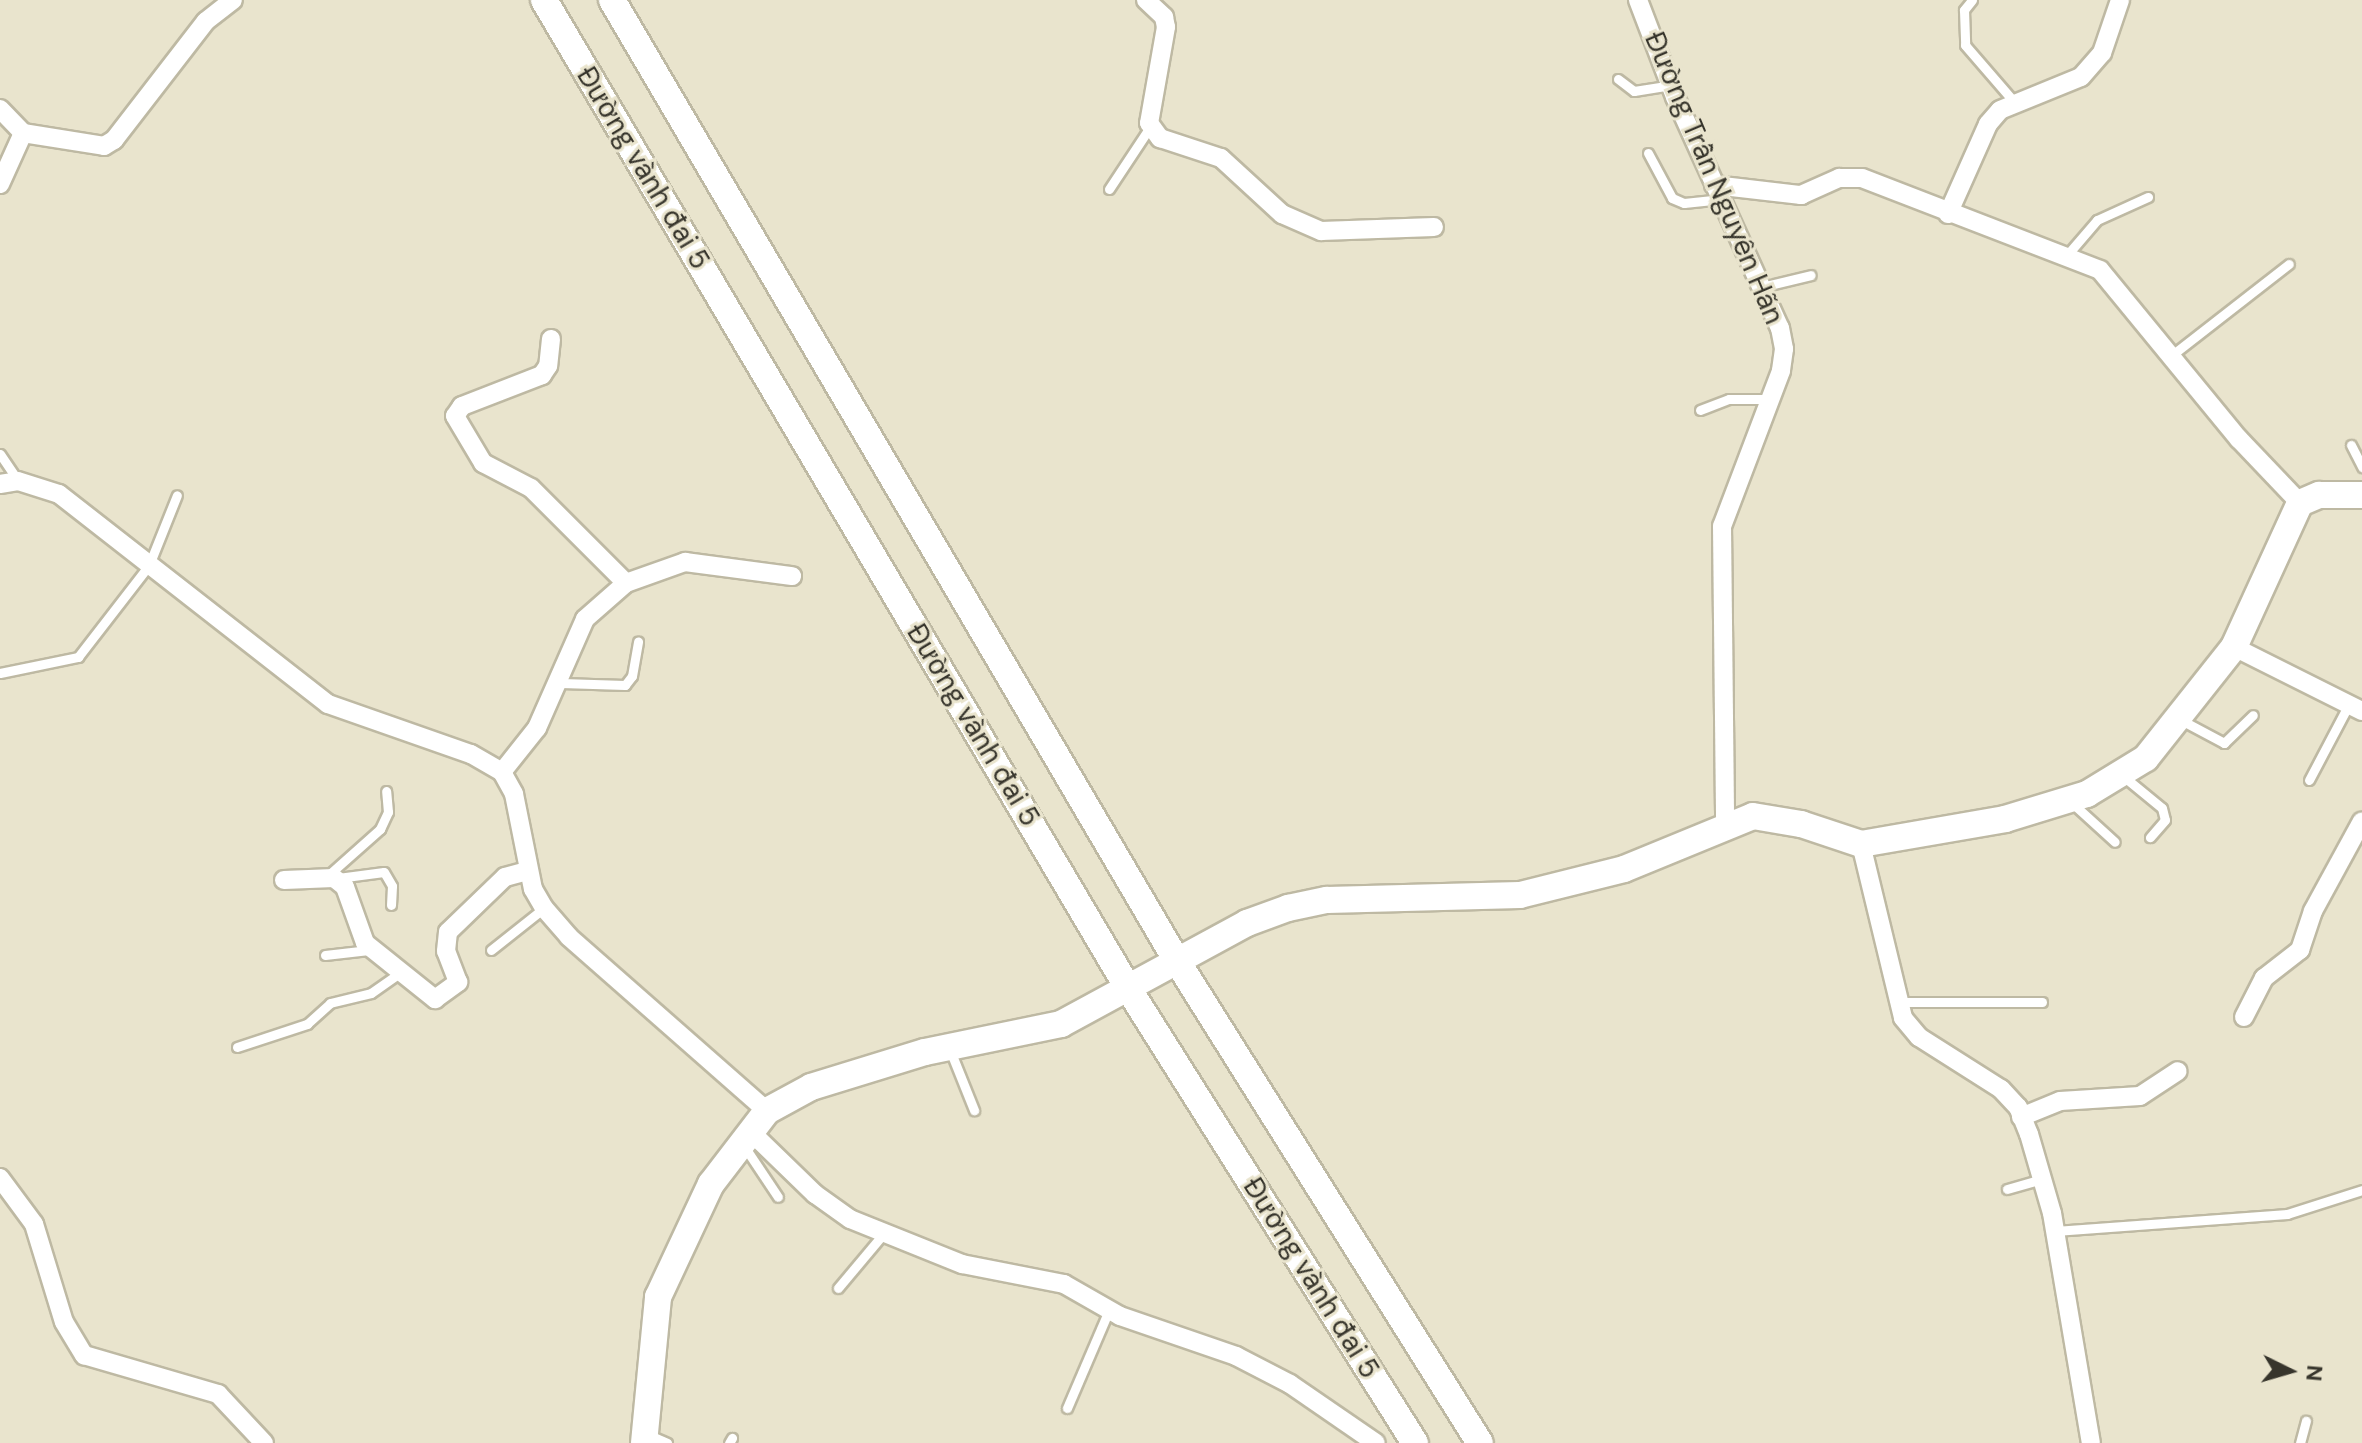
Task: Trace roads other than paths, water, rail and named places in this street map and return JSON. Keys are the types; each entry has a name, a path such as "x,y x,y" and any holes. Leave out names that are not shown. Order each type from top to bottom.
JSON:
{"main road":[{"name":"Đường vành đai 5","path":"544,0 1128,988 1415,1443"},
{"name":"Đường vành đai 5","path":"612,0 1177,961 1480,1443"},
{"path":"652,1440 658,1297 711,1184 753,1129 811,1087 948,1047 1061,1024 1177,961 1288,908 1327,900 1520,895 1624,869 1753,816 1801,824 1861,844 2005,819 2068,799 2146,758 2181,720 2234,647 2300,503 2319,495 2362,495"}],"street":[{"path":"0,109 23,133 92,148 114,140 206,21 233,0"},
{"path":"1146,0 1157,7 1166,27 1150,127 1160,138 1221,158 1282,214 1321,231 1434,227"},
{"name":"Đường Trần Nguyên Hãn","path":"1638,0 1670,85 1761,287 1784,349 1770,399 1722,526 1725,825"},
{"path":"1948,214 1988,124 2000,110 2081,77 2102,53 2120,0"},
{"path":"0,184 23,133"},
{"path":"1717,192 1801,195 1851,176 2067,255 2115,283 2172,355 2300,503"},
{"path":"551,339 548,366 542,375 462,406 455,416 483,463 541,496 626,583"},
{"path":"9,482 59,494 328,704 471,754 502,772 514,794 528,871 544,908 831,1208 884,1233 976,1268 1064,1284 1109,1310 1263,1369 1376,1443"},
{"path":"502,772 537,728 561,683 585,619 626,583 685,562 792,576"},
{"path":"2234,647 2356,708"},
{"path":"2244,1017 2264,978 2300,950 2313,911 2362,821"},
{"path":"1861,844 1897,1002 1919,1037 2001,1089 2021,1117 2042,1179 2055,1231 2087,1442"},
{"path":"284,880 329,878 345,887 359,933 373,950 403,971 428,997 443,998 454,990 458,973 446,951 448,932 505,877 528,871"},
{"path":"2021,1117 2060,1101 2140,1096 2178,1071"},
{"path":"0,1178 34,1224 64,1322 84,1355 218,1394 264,1443"}],"lane":[{"path":"1972,0 1964,10 1965,45 2016,104"},
{"path":"1618,79 1634,91 1670,85"},
{"path":"1109,189 1150,127"},
{"path":"1648,153 1672,198 1684,203 1717,192"},
{"path":"2067,255 2097,220 2148,197"},
{"path":"2172,355 2289,264"},
{"path":"1761,287 1811,275"},
{"path":"1700,410 1729,399 1770,399"},
{"path":"2351,445 2362,467"},
{"path":"0,454 9,482"},
{"path":"0,673 78,657 149,565 177,495"},
{"path":"561,683 625,685 632,676 638,642"},
{"path":"2309,780 2356,708"},
{"path":"2181,720 2224,743 2253,715"},
{"path":"2120,774 2162,808 2165,820 2150,837"},
{"path":"329,878 380,829 388,812 386,791"},
{"path":"2068,799 2115,842"},
{"path":"329,878 384,872 392,886 391,905"},
{"path":"491,950 544,908"},
{"path":"325,955 373,950"},
{"path":"237,1047 307,1024 330,1003 371,993 403,971"},
{"path":"1897,1002 2042,1002"},
{"path":"948,1047 974,1110"},
{"path":"753,1129 778,1197"},
{"path":"2007,1189 2042,1179"},
{"path":"2055,1231 2287,1214 2362,1190"},
{"path":"838,1288 884,1233"},
{"path":"1067,1408 1109,1310"},
{"path":"2300,1443 2306,1421"}]}
